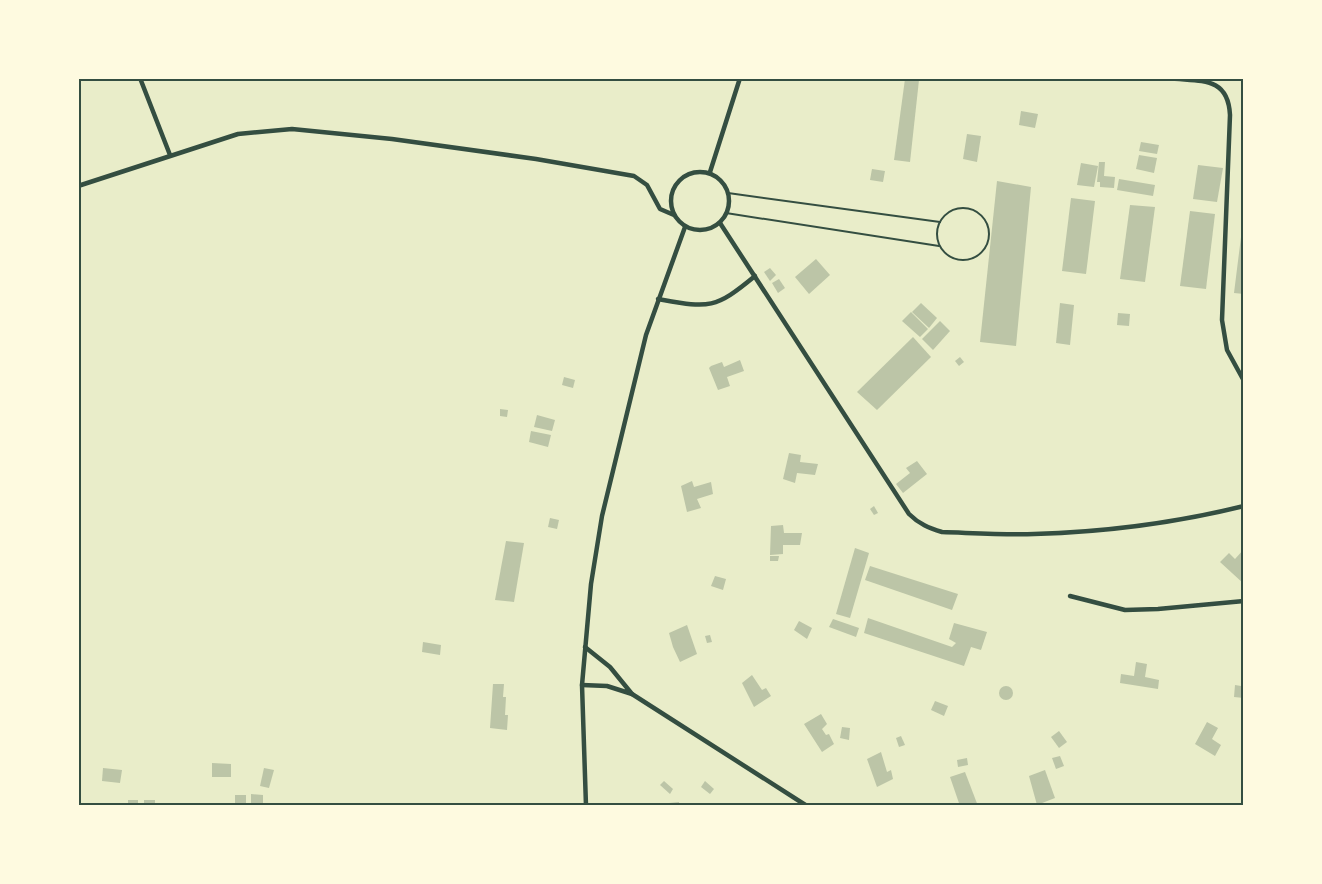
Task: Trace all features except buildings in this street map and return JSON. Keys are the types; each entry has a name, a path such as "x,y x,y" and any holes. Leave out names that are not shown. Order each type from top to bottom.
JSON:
{"street":[{"path":"140,78 170,155"},
{"path":"710,172 740,78"},
{"path":"1168,78 1214,84 1227,96 1230,115 1222,320 1227,350 1244,381"},
{"path":"78,186 238,134 292,129 393,139 536,159 634,176 647,185 660,209 674,215 685,227 703,230 720,222 726,213 729,204 728,193 723,183 710,172 694,171 684,175 672,191 670,201 674,215"},
{"path":"720,222 909,514 928,528 942,532 1033,534 1094,531 1160,523 1244,506"},
{"path":"586,806 582,685 591,584 602,516 646,335 685,227"},
{"path":"658,299 691,305 712,304 734,293 755,276"},
{"path":"1070,597 1125,610 1244,601"},
{"path":"585,647 610,667 632,694"},
{"path":"582,685 608,686 632,694 807,806"}],"lane":[{"path":"728,193 940,222"},
{"path":"969,209 983,218 988,234 983,250 968,260 952,258 939,246 937,238 940,222 952,210 969,209"},
{"path":"726,213 939,246"}]}
